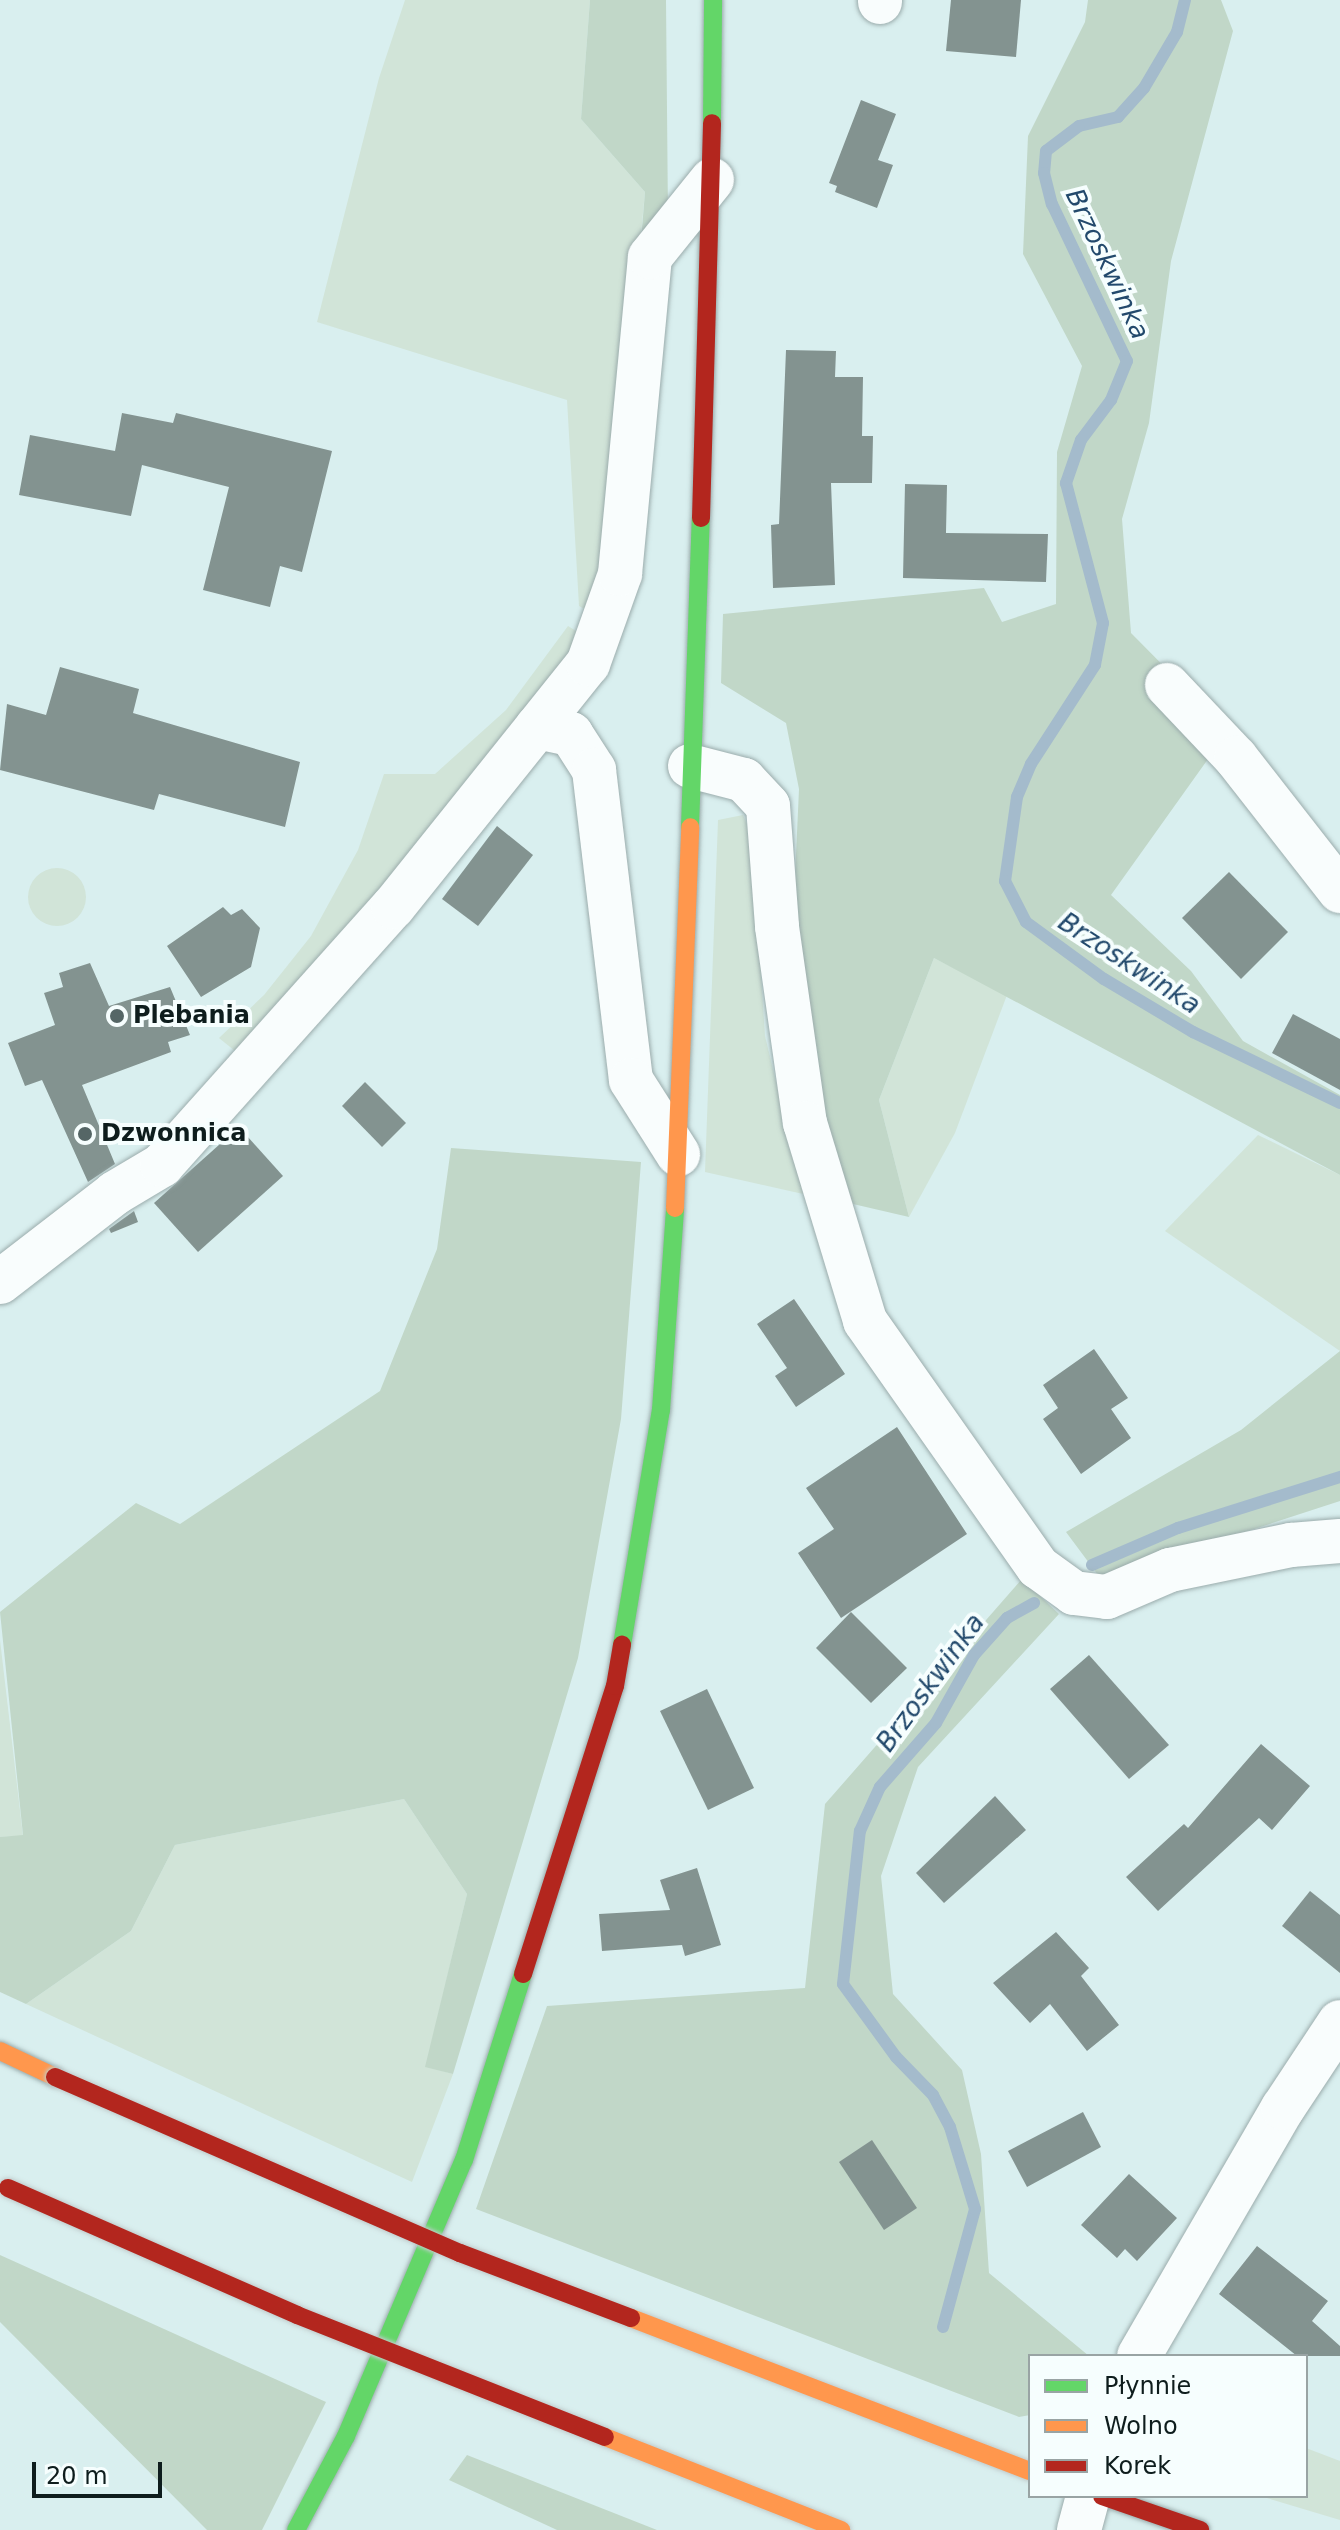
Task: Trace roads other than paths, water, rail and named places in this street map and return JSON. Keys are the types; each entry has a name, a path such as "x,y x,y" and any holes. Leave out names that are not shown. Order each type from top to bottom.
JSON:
{"main road":[{"path":"296,2530 346,2436 464,2160 615,1686 661,1410 678,1154 712,180 713,0"},
{"path":"0,2051 460,2253 1028,2470"},
{"path":"4,2186 297,2315 841,2530"},
{"path":"1108,2498 1200,2530"}],"street":[{"path":"0,1282 115,1193 162,1165 393,907 588,664 620,574 650,257 712,180"},
{"path":"1167,685 1236,758 1340,891"},
{"path":"537,727 571,734 594,770 631,1080 678,1154"},
{"path":"690,766 744,780 768,806 777,927 805,1123 865,1321 1038,1567 1074,1593 1107,1597 1170,1570 1291,1545 1340,1541"},
{"path":"1140,2354 1283,2108 1340,2022"},
{"path":"1079,2530 1087,2498"}],"waterway":[{"name":"Brzoskwinka","path":"1185,0 1177,32 1144,88 1118,117 1079,126 1046,151 1044,173 1052,204 1127,361 1111,400 1081,440 1066,483 1103,623 1095,665 1031,764 1017,797 1005,881 1026,922 1104,979 1193,1032 1340,1103"},
{"name":"Brzoskwinka","path":"1092,1565 1178,1528 1340,1477"},
{"name":"Brzoskwinka","path":"943,2327 975,2209 950,2127 933,2095 896,2057 843,1984 860,1831 880,1787 936,1723 974,1655 1007,1618 1034,1603"}],"place":[{"name":"Plebania","path":"117,1016"},
{"name":"Dzwonnica","path":"85,1134"}]}
